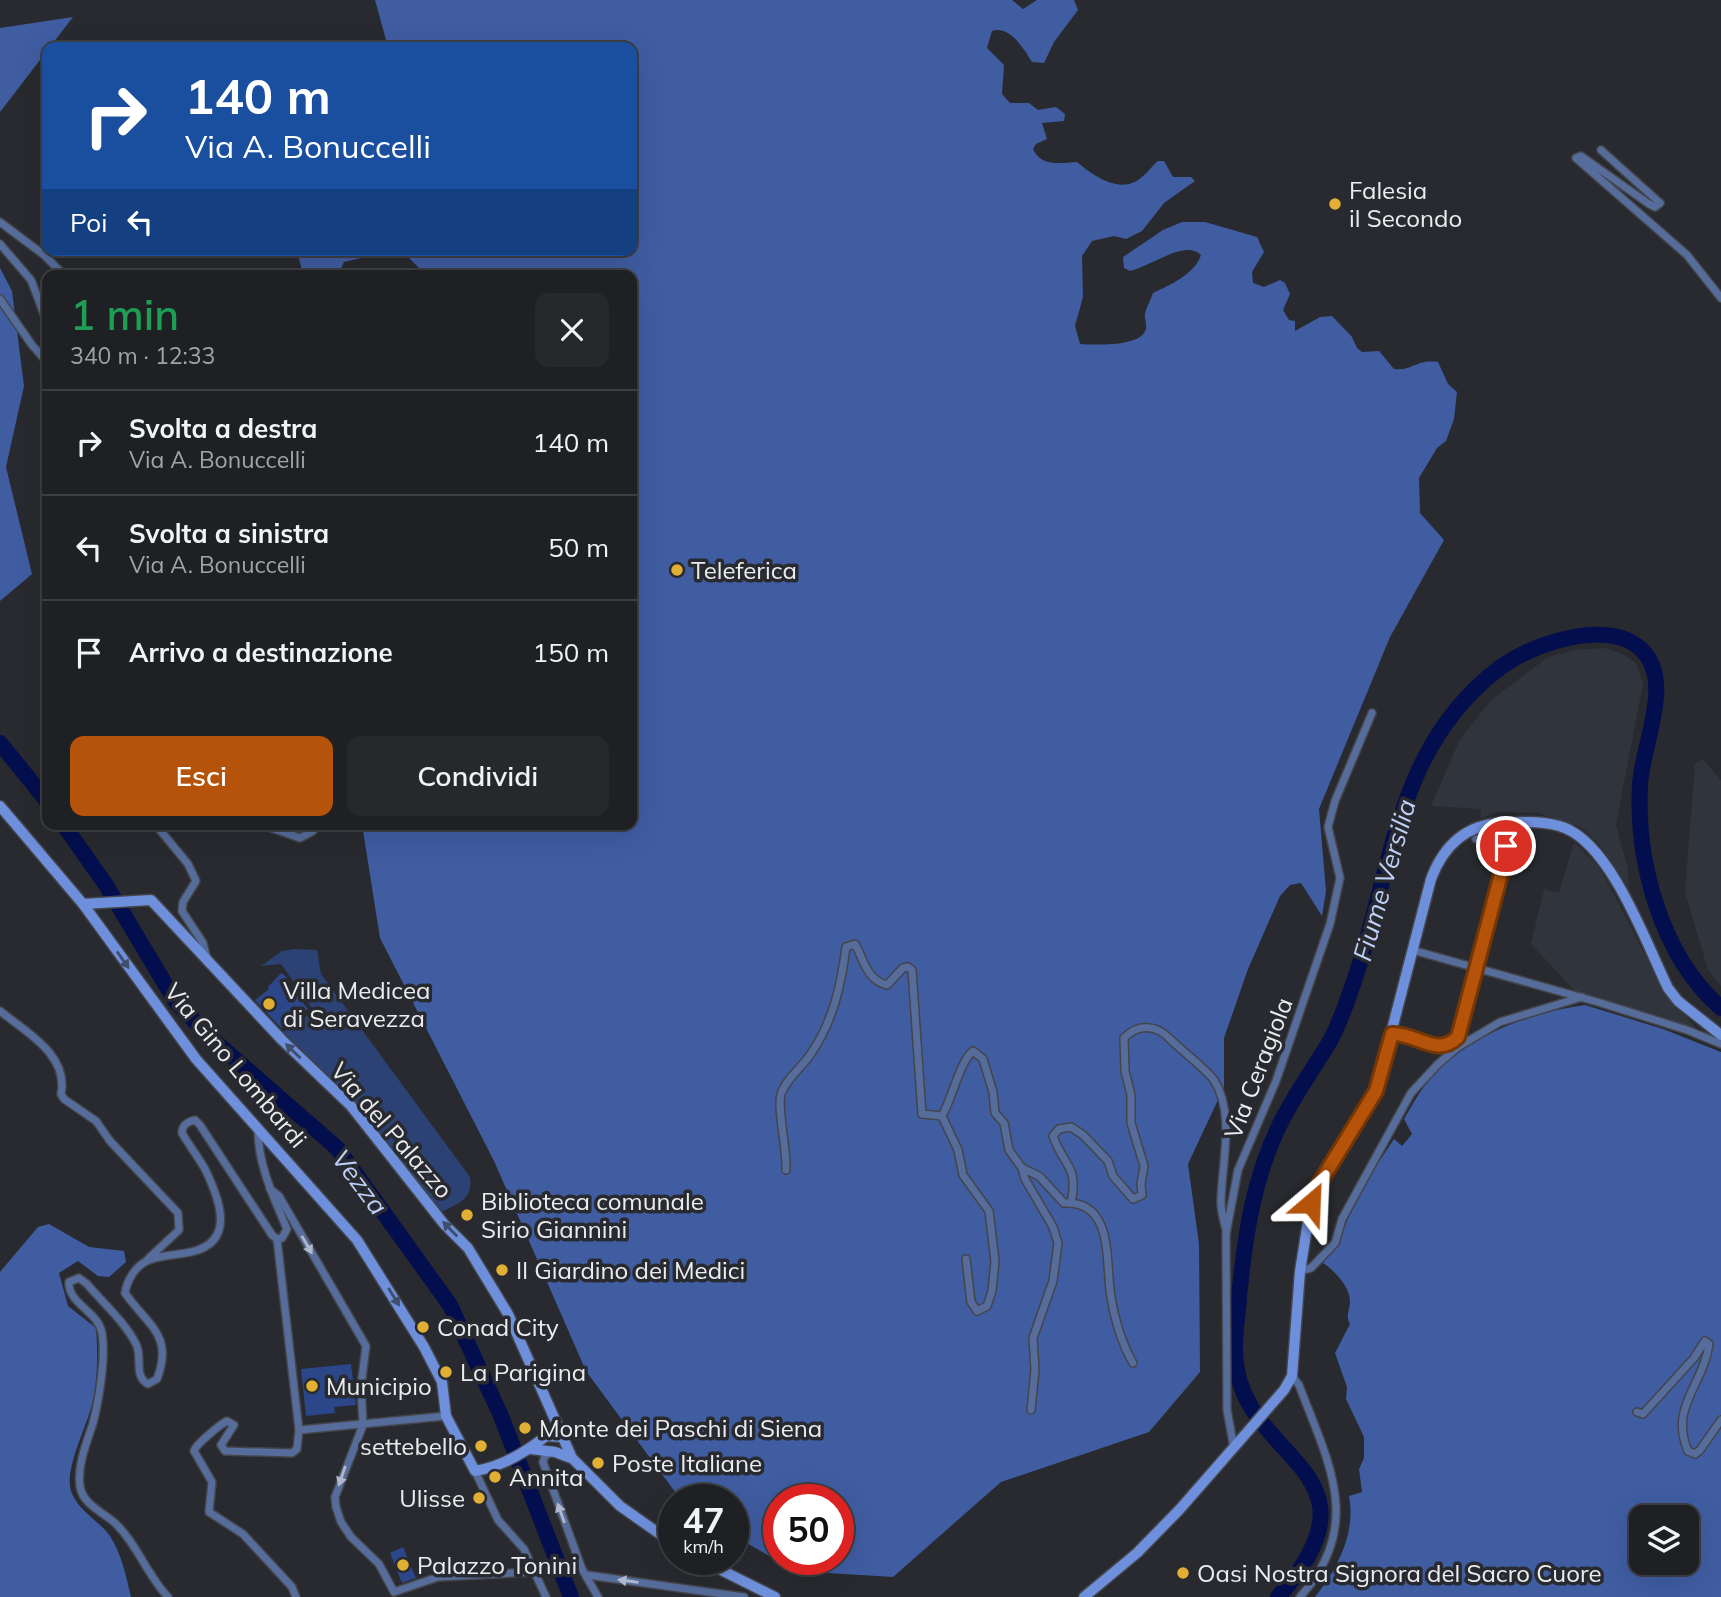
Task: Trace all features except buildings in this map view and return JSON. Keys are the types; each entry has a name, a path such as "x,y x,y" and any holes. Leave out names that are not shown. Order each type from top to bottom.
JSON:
{"main road":[{"name":"Via Gino Lombardi","path":"0,806 83,904 181,1040 258,1130 303,1175 357,1240 424,1347 442,1382 446,1416 475,1471"},
{"path":"1084,1597 1137,1553 1249,1431 1284,1390 1292,1376 1306,1227 1319,1184 1376,1091 1435,868 1440,856 1458,836 1496,823 1545,823 1565,828 1584,839 1606,863 1668,988 1678,1001 1721,1035"},
{"name":"Via del Palazzo","path":"83,904 151,900 282,1040 351,1107 444,1224 468,1248 508,1314 572,1458"},
{"path":"475,1471 531,1449 546,1436 561,1437 559,1445 552,1451"},
{"path":"531,1449 552,1451 572,1458 620,1506 658,1533"},
{"path":"731,1575 775,1597"}],"street":[{"path":"1601,150 1660,202 1655,207 1649,204 1581,156 1576,158 1686,255 1721,298"},
{"path":"0,222 42,254"},
{"path":"0,244 31,280 42,309"},
{"path":"45,256 59,270"},
{"path":"0,299 42,356"},
{"name":"Via Ceragiola","path":"1234,1448 1227,1410 1226,1234 1238,1170 1298,1021 1335,907 1340,878 1328,827 1335,801 1372,713"},
{"path":"160,830 188,864 196,881 183,902 182,911 203,943 207,960"},
{"path":"277,830 300,838 312,830"},
{"path":"1392,1034 1440,1047 1449,1046 1458,1037 1506,855 1506,846 1476,839"},
{"path":"786,1170 787,1151 779,1102 782,1090 811,1055 822,1034 837,1001 846,947 850,944 855,944 866,971 877,982 887,985 903,968 912,970 922,1114 942,1116"},
{"path":"1412,950 1582,998 1687,1030 1721,1044"},
{"path":"1300,1271 1311,1268 1335,1242 1348,1208 1411,1093 1438,1064 1458,1047 1500,1022 1582,998"},
{"path":"0,1011 33,1035 60,1068 63,1083 61,1094 64,1100 96,1121 110,1142 178,1213 179,1230 127,1280 125,1293 159,1334 164,1347 164,1362 157,1379 148,1384 139,1375 140,1359 136,1344 87,1284 79,1278 69,1282 73,1296 97,1319 103,1334 100,1384 81,1466 80,1487 87,1502 127,1536 151,1577 168,1597"},
{"path":"1070,1203 1075,1184 1069,1163 1058,1149 1053,1136 1059,1129 1071,1127 1083,1135 1108,1161 1114,1176 1133,1199 1142,1195 1144,1166 1131,1123 1131,1095 1123,1051 1124,1038 1134,1028 1147,1026 1167,1035 1212,1077 1221,1095 1226,1159 1221,1205 1226,1234"},
{"path":"942,1116 955,1091 966,1056 973,1051 979,1054 993,1092 995,1113 1004,1123 1009,1150 1022,1168 1025,1179 1053,1227 1058,1243 1053,1282 1033,1338 1035,1370 1031,1410"},
{"path":"942,1116 958,1150 963,1175 989,1212 995,1261 992,1291 987,1306 977,1311 971,1302 966,1259"},
{"path":"147,1260 206,1248 218,1237 221,1219 214,1195 205,1170 182,1133 187,1122 195,1120 276,1239 299,1430 297,1449 292,1453 225,1451 220,1445 233,1424 227,1421 195,1445 194,1451 212,1482 209,1512 243,1535 292,1587 296,1597"},
{"path":"258,1130 258,1144 270,1189 287,1230 282,1238 276,1239"},
{"path":"1022,1168 1039,1175 1064,1203 1082,1205 1091,1211 1104,1232 1115,1321 1121,1343 1133,1363"},
{"path":"270,1189 279,1196 366,1346 361,1386 363,1425 335,1497 341,1522 351,1537 379,1564 394,1592 438,1577 533,1572"},
{"path":"1637,1412 1643,1415 1694,1358 1705,1341 1709,1344 1707,1360 1689,1394 1681,1422 1688,1451 1695,1454 1700,1450 1721,1420"},
{"path":"1292,1376 1299,1385 1337,1489 1339,1517 1323,1565 1300,1597"},
{"path":"299,1430 446,1416"},
{"path":"552,1451 545,1456 543,1462 582,1569 598,1597"},
{"path":"475,1471 498,1520 524,1549 546,1597"},
{"path":"587,1576 744,1597"},
{"path":"538,1583 538,1597"}],"shaded area":[{"path":"375,0 1012,0 1023,9 1037,0 1074,0 1078,10 1054,42 1044,63 1032,62 1016,39 1005,31 992,31 987,48 1004,65 1002,94 1010,103 1029,103 1038,110 1056,107 1065,114 1064,121 1042,123 1047,139 1036,144 1033,149 1036,155 1052,163 1077,162 1095,175 1117,184 1125,185 1136,181 1158,161 1164,161 1173,177 1191,177 1195,181 1164,203 1142,231 1126,239 1114,236 1092,241 1082,256 1083,297 1075,326 1080,344 1117,344 1143,335 1146,329 1145,313 1153,293 1188,273 1201,255 1186,250 1177,252 1130,271 1124,268 1123,257 1163,230 1182,222 1205,222 1257,237 1264,252 1252,272 1253,283 1264,287 1280,280 1285,283 1290,294 1283,310 1289,320 1295,321 1295,331 1320,317 1332,316 1352,337 1357,348 1362,352 1379,351 1394,369 1424,362 1438,362 1448,384 1457,392 1454,419 1446,441 1437,448 1419,478 1420,513 1444,540 1390,637 1319,809 1326,891 1322,916 1301,883 1290,885 1280,896 1248,969 1224,1038 1224,1087 1188,1164 1199,1244 1200,1372 1149,1432 1001,1482 893,1577 854,1575 854,1484 763,1484 763,1552 749,1544 749,1484 669,1484 586,1371 494,1161 380,938 363,830 637,830 637,270 421,270 407,256 637,256 637,42 387,42"},
{"path":"73,17 54,42 42,42 42,57 0,112 0,28"},
{"path":"298,256 370,256 344,262 340,270 302,270"},
{"path":"0,268 12,291 24,386 6,467 32,574 0,601"},
{"path":"1605,648 1623,654 1636,663 1643,683 1616,825 1628,869 1629,888 1599,844 1581,827 1538,813 1498,812 1480,818 1481,809 1431,806 1459,741 1491,700 1548,657 1575,650"},
{"path":"1703,759 1721,781 1721,986 1708,970 1685,892 1695,764"},
{"path":"1574,842 1600,868 1665,993 1697,1029 1575,991 1531,944 1544,889 1559,893"},
{"path":"317,950 321,974 470,1177 468,1195 460,1202 444,1211 439,1210 352,1101 283,1032 314,1011 281,964 261,966 282,951"},
{"path":"1585,1005 1663,1029 1721,1052 1721,1597 1315,1597 1343,1550 1350,1523 1349,1496 1362,1492 1359,1469 1364,1458 1364,1437 1346,1399 1347,1387 1335,1353 1350,1324 1349,1296 1341,1279 1323,1263 1339,1240 1359,1192 1394,1139 1402,1146 1412,1134 1404,1119 1434,1074 1449,1060 1484,1037 1544,1013"},
{"path":"49,1224 89,1247 124,1251 126,1262 109,1277 98,1276 78,1261 59,1273 68,1306 96,1328 97,1338 95,1389 74,1458 70,1486 76,1501 114,1543 131,1597 0,1597 0,1272 38,1227"}],"waterway":[{"name":"Fiume Versilia","path":"1278,1597 1310,1553 1320,1519 1316,1491 1301,1467 1259,1419 1242,1389 1235,1352 1236,1331 1244,1252 1257,1186 1263,1164 1281,1122 1342,1016 1365,946 1401,815 1417,774 1438,735 1465,699 1515,658 1550,643 1590,635 1626,640 1641,649 1651,662 1656,695 1640,785 1640,815 1648,876 1656,906 1682,962 1700,987 1721,1008"},
{"name":"Vezza","path":"0,743 42,795"},
{"name":"Vezza","path":"67,830 106,885 176,1002 211,1038 337,1148 450,1305 501,1416 571,1597"}],"place":[{"name":"Falesia il Secondo","path":"1335,204"},
{"name":"Teleferica","path":"677,570"},
{"name":"Villa Medicea di Seravezza","path":"269,1004"},
{"name":"Biblioteca comunale Sirio Giannini","path":"467,1215"},
{"name":"Il Giardino dei Medici","path":"502,1270"},
{"name":"Conad City","path":"423,1327"},
{"name":"La Parigina","path":"446,1372"},
{"name":"Municipio","path":"312,1386"},
{"name":"Monte dei Paschi di Siena","path":"525,1428"},
{"name":"settebello","path":"481,1446"},
{"name":"Poste Italiane","path":"598,1463"},
{"name":"Annita","path":"495,1477"},
{"name":"Ulisse","path":"479,1498"},
{"name":"Palazzo Tonini","path":"403,1565"},
{"name":"Oasi Nostra Signora del Sacro Cuore","path":"1183,1573"}],"route":[{"path":"1311,1203 1319,1184 1376,1091 1392,1034 1440,1047 1449,1046 1458,1037 1506,855 1506,846"}]}
